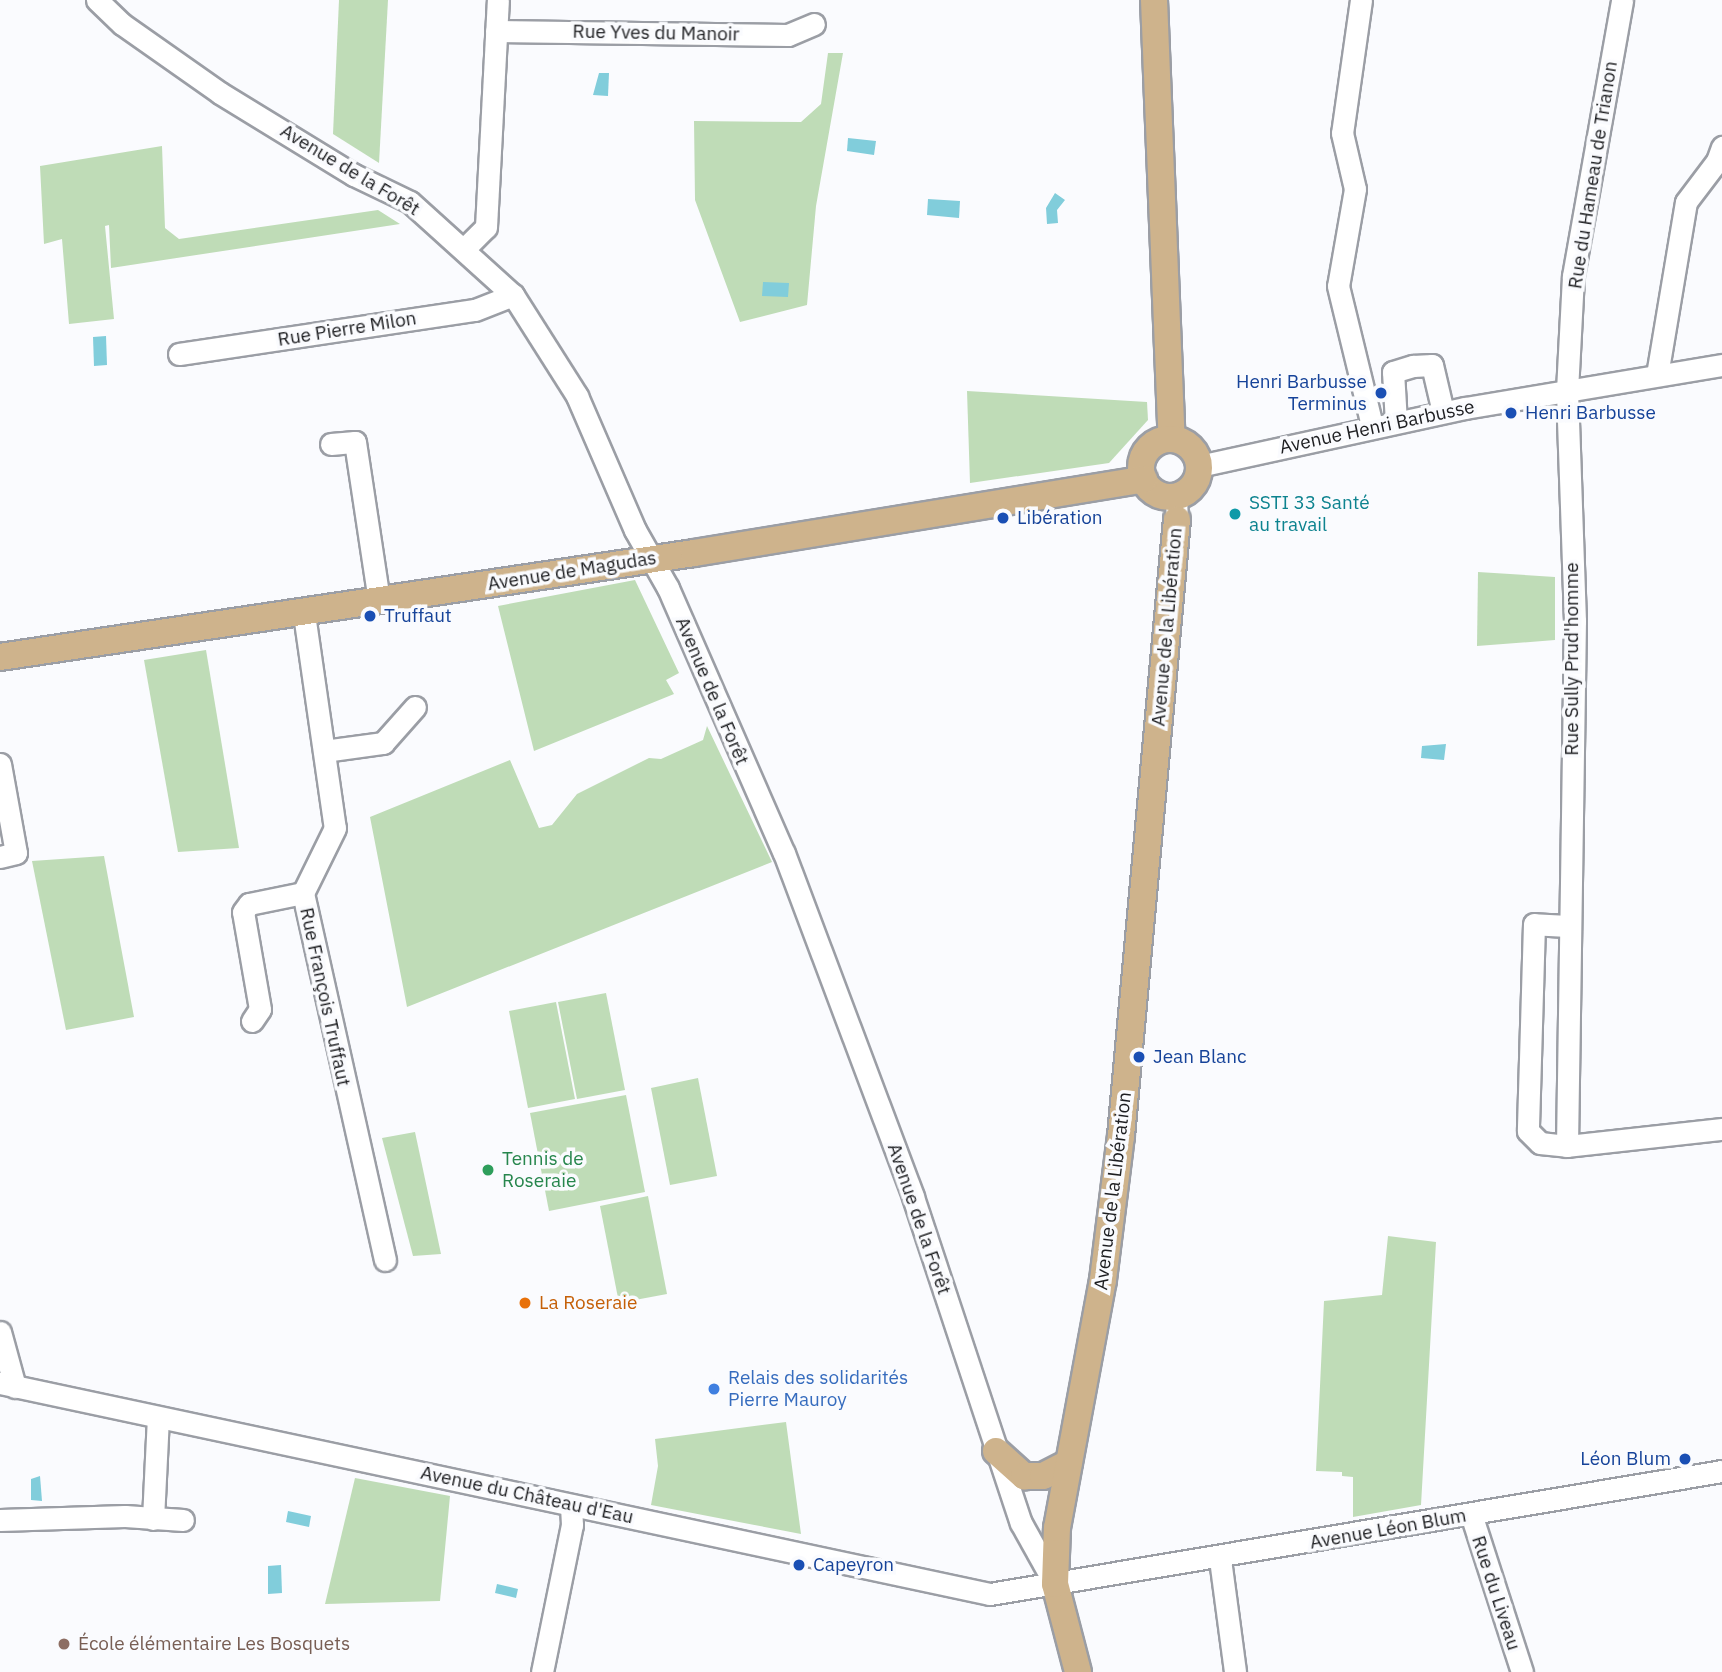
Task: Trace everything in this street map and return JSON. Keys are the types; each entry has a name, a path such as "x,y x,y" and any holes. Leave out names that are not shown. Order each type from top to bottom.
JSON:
{"main road":[{"path":"1154,0 1172,439"},
{"path":"1172,439 1194,451 1199,467 1177,508 1144,479 1146,451 1172,439"},
{"name":"Avenue de Magudas","path":"0,657 304,614 1144,479"},
{"name":"Avenue de la Libération","path":"1078,1672 1055,1584 1057,1528 1103,1280 1121,1136 1177,508"},
{"path":"996,1451 1024,1476 1043,1476 1069,1463"}],"street":[{"name":"Avenue de la Forêt","path":"97,0 122,24 220,93 354,175 411,202 513,295 578,396 784,853 863,1057 1021,1523 1055,1584"},
{"path":"464,249 486,227 498,0"},
{"path":"1362,0 1342,133 1354,189 1338,286 1372,426"},
{"name":"Rue du Hameau de Trianon","path":"1567,391 1573,276 1622,0"},
{"name":"Rue Yves du Manoir","path":"496,31 788,35 814,24"},
{"path":"1657,375 1686,202 1717,161 1722,146"},
{"name":"Rue Pierre Milon","path":"179,354 475,310 513,295"},
{"path":"1396,422 1393,372 1413,366 1432,365 1443,412"},
{"name":"Avenue Henri Barbusse","path":"1199,467 1443,412 1722,365"},
{"name":"Rue Sully Prud'homme","path":"1567,391 1576,621 1568,926 1567,1146"},
{"path":"331,444 355,442 379,601"},
{"name":"Rue François Truffaut","path":"304,614 335,828 303,893 384,1261"},
{"path":"324,751 383,743 415,707"},
{"path":"0,764 16,853 0,857"},
{"path":"252,1021 260,1009 243,912 249,904 303,893"},
{"path":"1568,926 1534,924 1528,1131 1540,1143 1567,1146 1722,1129"},
{"path":"0,1332 7,1385"},
{"name":"Avenue du Château d'Eau","path":"7,1385 990,1594 1055,1584"},
{"path":"153,1519 158,1418"},
{"name":"Avenue Léon Blum","path":"1055,1584 1220,1559 1722,1471"},
{"path":"542,1672 572,1525 571,1506"},
{"name":"Rue du Liveau","path":"1471,1514 1522,1672"},
{"path":"0,1520 183,1520"},
{"path":"1220,1559 1235,1672"}],"green space":[{"path":"339,0 388,0 379,163 333,134"},
{"path":"828,53 843,53 816,206 807,305 740,322 695,200 694,121 801,122 821,104"},
{"path":"162,146 165,228 179,239 378,210 400,224 111,268 109,225 105,226 114,319 69,324 62,239 44,244 40,166"},
{"path":"967,391 1147,402 1148,420 1109,463 970,483"},
{"path":"1478,572 1555,577 1555,640 1477,646"},
{"path":"635,580 679,673 666,680 674,694 534,751 498,606"},
{"path":"206,650 239,848 178,852 144,660"},
{"path":"707,726 772,862 407,1007 370,817 510,760 539,828 552,825 577,794 649,758 661,759 703,740"},
{"path":"104,856 134,1017 66,1030 32,861"},
{"path":"606,993 625,1090 577,1099 558,1002"},
{"path":"556,1002 575,1099 528,1108 509,1011"},
{"path":"698,1078 717,1176 670,1185 651,1088"},
{"path":"626,1095 645,1192 549,1211 530,1113"},
{"path":"415,1132 441,1254 413,1256 382,1138"},
{"path":"648,1196 667,1294 619,1303 600,1206"},
{"path":"1388,1236 1436,1242 1421,1505 1353,1517 1353,1477 1342,1476 1342,1472 1316,1471 1324,1301 1382,1295"},
{"path":"786,1422 801,1534 651,1505 658,1466 655,1439"},
{"path":"355,1478 450,1496 440,1601 325,1604"}],"water":[{"path":"599,73 609,73 608,96 593,95"},
{"path":"848,138 876,141 874,155 847,151"},
{"path":"1055,193 1065,200 1057,210 1058,223 1047,224 1046,208"},
{"path":"928,199 960,201 959,218 927,215"},
{"path":"763,282 789,283 788,297 762,296"},
{"path":"106,336 107,365 94,366 93,337"},
{"path":"1446,744 1444,760 1421,758 1422,746"},
{"path":"40,1476 42,1501 31,1500 31,1479"},
{"path":"288,1511 311,1516 309,1527 286,1522"},
{"path":"281,1565 282,1593 268,1594 268,1566"},
{"path":"497,1584 518,1589 516,1598 495,1593"}],"place":[{"name":"Henri Barbusse Terminus","path":"1381,393"},
{"name":"Henri Barbusse","path":"1511,413"},
{"name":"SSTI 33 Santé au travail","path":"1235,514"},
{"name":"Libération","path":"1003,518"},
{"name":"Truffaut","path":"370,616"},
{"name":"Jean Blanc","path":"1139,1057"},
{"name":"Tennis de Roseraie","path":"488,1170"},
{"name":"La Roseraie","path":"525,1303"},
{"name":"Relais des solidarités Pierre Mauroy","path":"714,1389"},
{"name":"Léon Blum","path":"1685,1459"},
{"name":"Capeyron","path":"799,1565"},
{"name":"École élémentaire Les Bosquets","path":"64,1644"}]}
